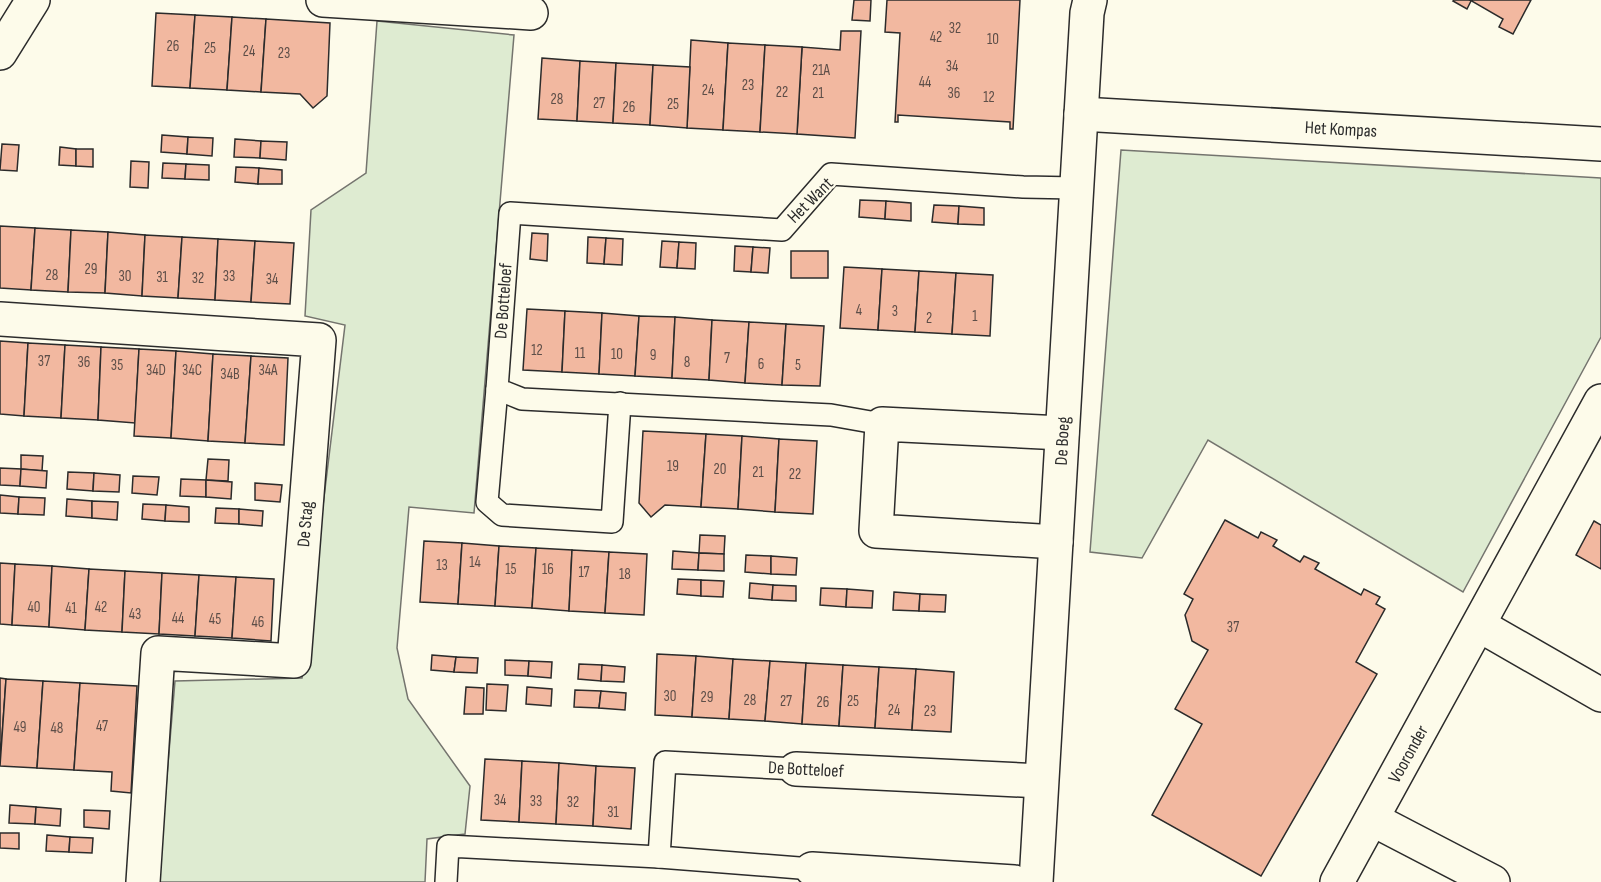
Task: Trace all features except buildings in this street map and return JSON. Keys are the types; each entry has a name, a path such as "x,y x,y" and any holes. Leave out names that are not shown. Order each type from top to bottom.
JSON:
{"street":[{"path":"0,53 33,0"},
{"path":"323,0 531,13"},
{"name":"De Boeg","path":"1036,882 1076,188 1087,13 1090,0"},
{"name":"Het Kompas","path":"1081,114 1601,144"},
{"name":"De Stag","path":"0,319 319,340 294,661 158,653 143,882"},
{"name":"Vooronder","path":"1337,882 1601,400"},
{"path":"1056,542 876,531 882,424 1062,433"},
{"path":"1479,626 1601,695"},
{"name":"De Botteloef","path":"796,769 1041,781"},
{"path":"1372,819 1493,882"},
{"path":"812,869 1014,882"}],"lane":[{"name":"Het Want","path":"510,213 782,230 831,174 1023,187 1076,188"},
{"name":"De Botteloef","path":"510,213 487,502 502,515 612,522 620,403"},
{"path":"497,389 522,399 831,415 882,424"},
{"name":"De Botteloef","path":"659,857 665,762 796,769"},
{"path":"446,882 448,846 659,857 812,869"}],"green space":[{"path":"377,21 514,35 474,513 409,507 397,648 408,699 470,786 465,834 427,839 425,882 158,882 175,681 302,678 345,325 305,316 311,210 366,173"},
{"path":"1121,150 1601,178 1601,337 1463,592 1208,440 1142,558 1090,552"}]}
